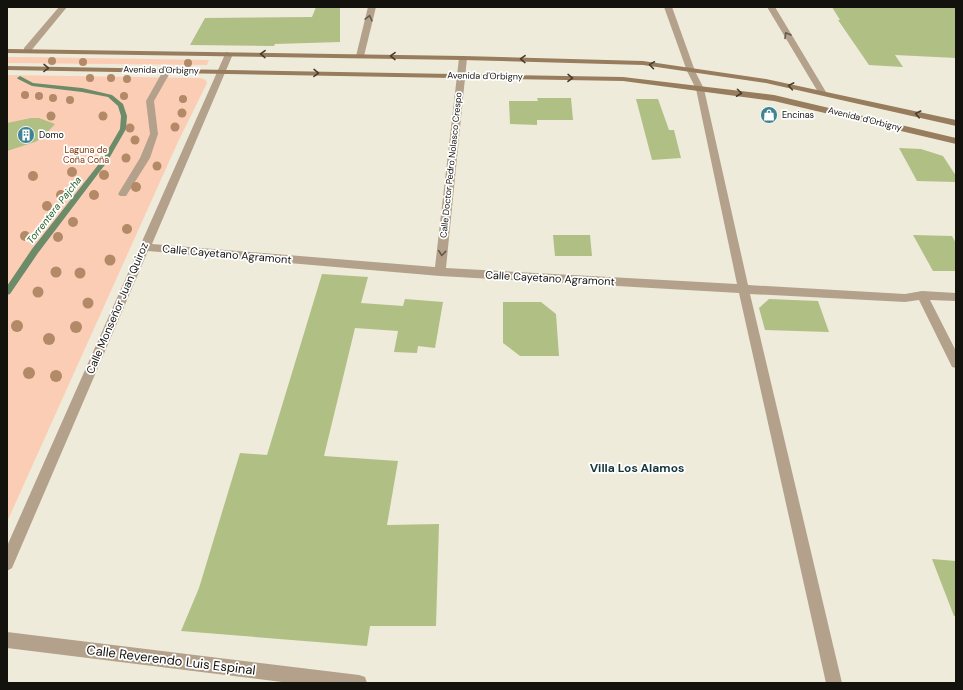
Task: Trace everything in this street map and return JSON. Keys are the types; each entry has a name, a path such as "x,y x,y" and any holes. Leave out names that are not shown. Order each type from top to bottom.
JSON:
{"main road":[{"name":"Avenida d'Orbigny","path":"7,51 27,50 463,58 599,61 643,64 766,81 822,92 956,123"},
{"name":"Avenida d'Orbigny","path":"7,68 623,79 774,98 814,106 956,141"}],"street":[{"path":"27,50 63,7"},
{"path":"360,56 372,7"},
{"path":"668,7 691,71 700,89 743,288 834,683"},
{"path":"771,7 822,92"},
{"name":"Calle Monseñor Juan Quiroz","path":"7,563 220,71 229,54"},
{"name":"Calle Doctor Pedro Nolasco Crespo","path":"440,272 463,58"},
{"path":"123,194 145,158 154,134 150,101 167,71"},
{"name":"Calle Cayetano Agramont","path":"144,247 440,272 904,298 922,295 956,297"},
{"path":"922,295 956,363"},
{"name":"Calle Reverendo Luis Espinal","path":"7,640 359,683"}],"green space":[{"path":"7,57 209,60 207,65 7,63"},
{"name":"Laguna de Coña Coña","path":"7,75 200,78 206,80 207,83 177,144 7,522"}],"building":[{"path":"316,7 340,7 340,42 275,44 274,46 190,45 205,18 312,17"},
{"path":"832,7 956,7 956,58 895,55 903,67 869,65 838,20 840,20"},
{"path":"537,98 571,98 573,120 537,120 537,125 510,124 509,101 538,101"},
{"path":"636,99 658,99 669,130 674,130 681,158 652,160"},
{"name":"Domo","path":"31,118 39,118 55,124 42,138 35,142 7,151 7,123"},
{"path":"899,148 921,149 943,156 956,176 956,182 917,181"},
{"path":"553,235 590,235 592,256 555,256"},
{"path":"913,235 952,236 956,243 956,271 933,271"},
{"path":"322,274 368,277 361,303 403,306 405,299 443,302 435,348 418,346 417,353 394,352 398,331 355,328 324,456 398,461 387,525 439,524 436,626 370,626 367,646 181,631 199,588 240,453 267,455"},
{"path":"769,299 818,301 829,332 765,330 759,308"},
{"path":"503,302 541,302 556,314 559,356 520,356 503,343"},
{"path":"932,559 956,561 956,616 954,616"}],"waterway":[{"name":"Torrentera Pajcha","path":"7,292 35,251 105,161 123,129 124,116 121,105 110,96 82,90 32,84 20,78"}],"place":[{"name":"Encinas","path":"769,115"},
{"name":"Domo","path":"26,135"}],"district":[{"name":"Villa Los Alamos","path":"637,468"}]}
